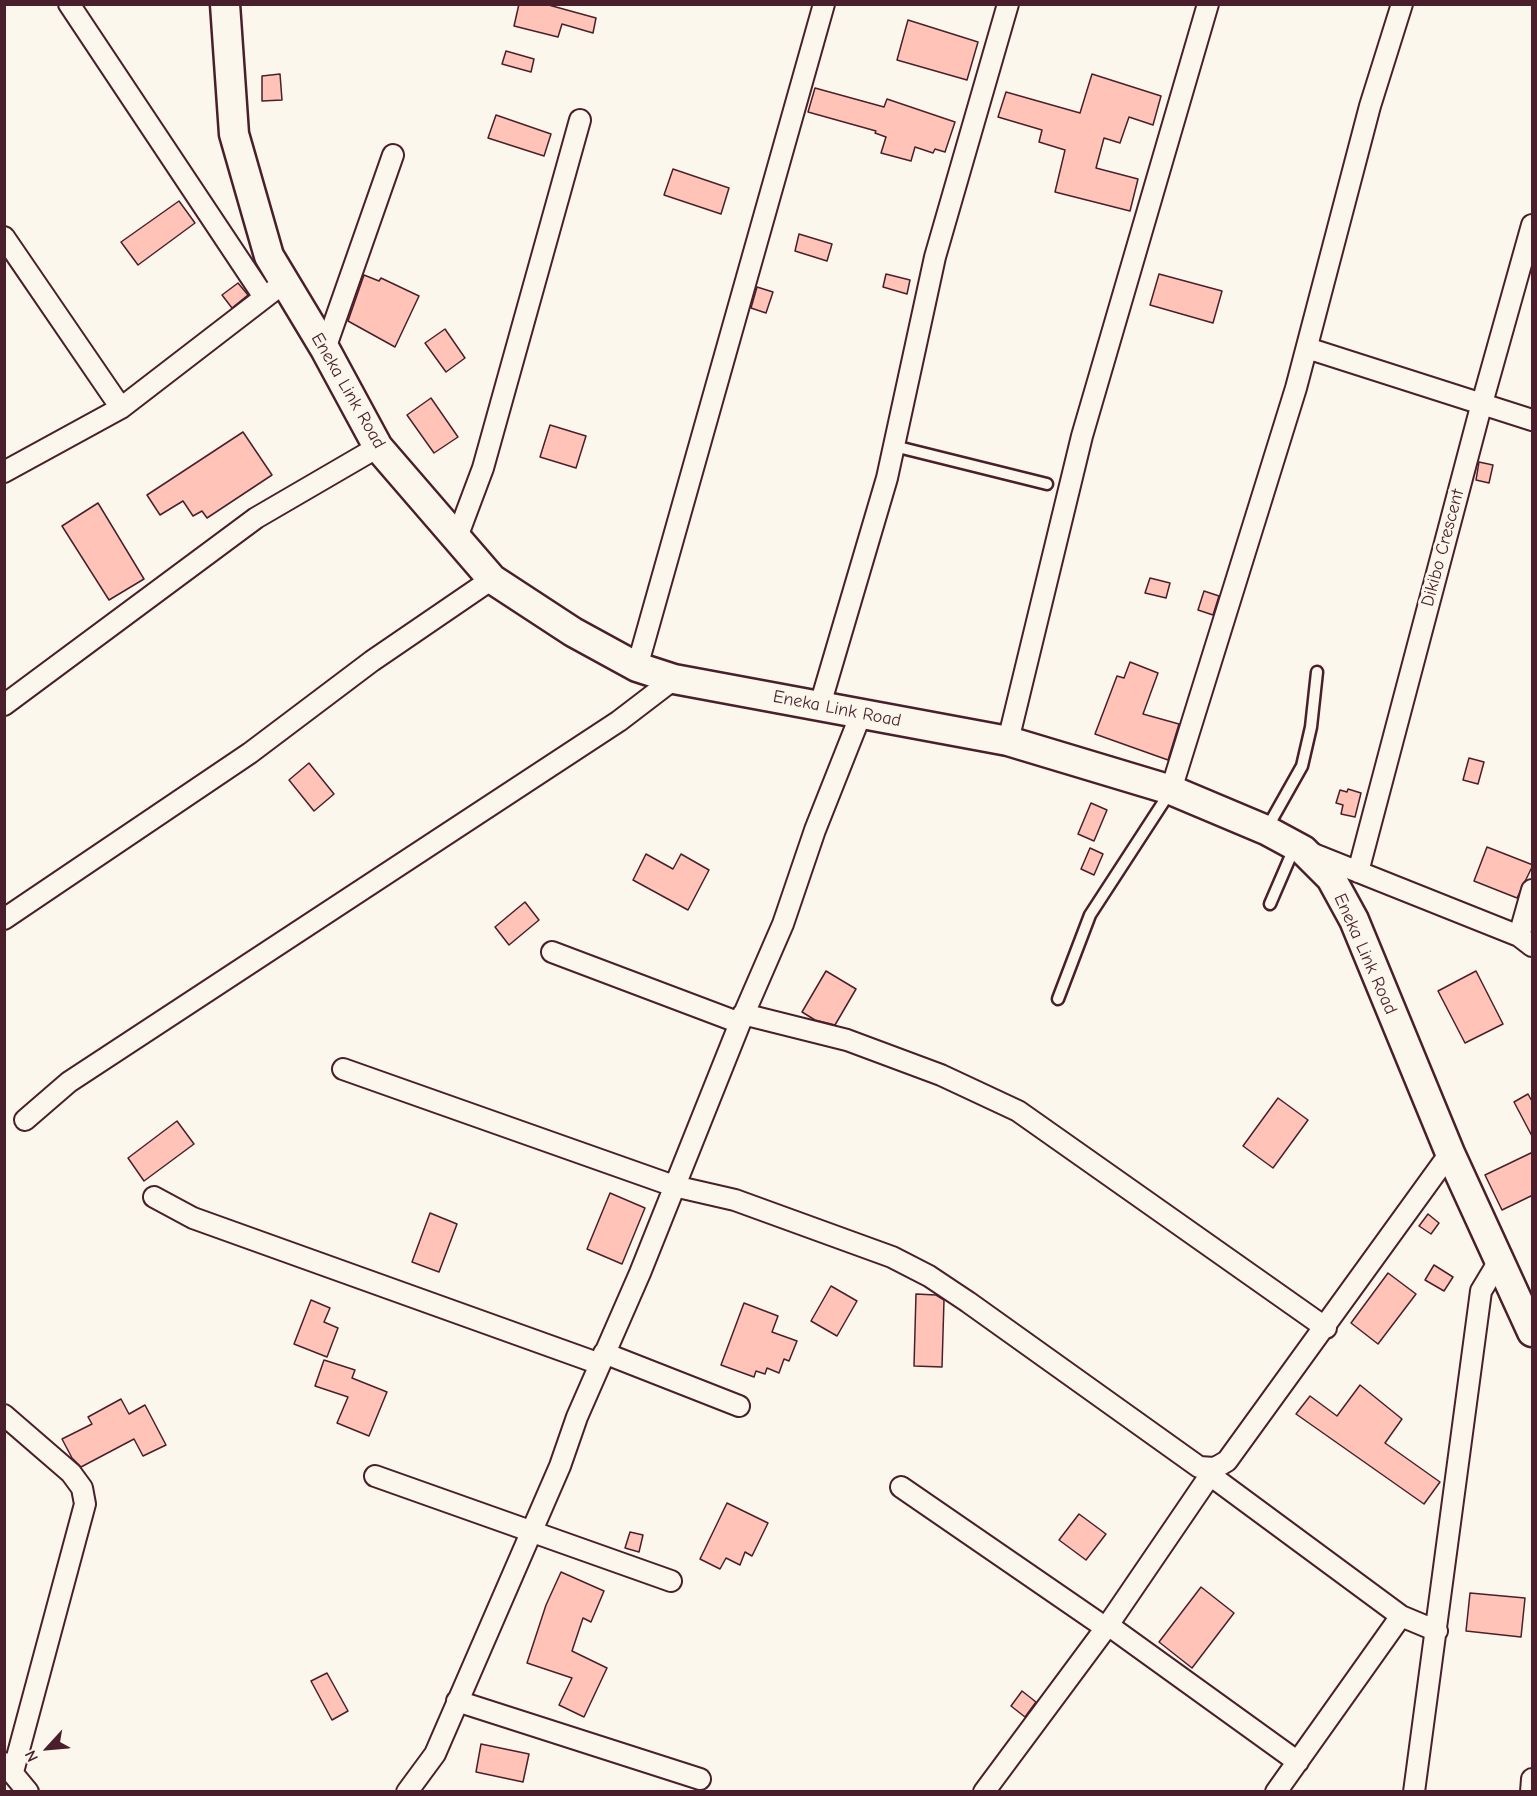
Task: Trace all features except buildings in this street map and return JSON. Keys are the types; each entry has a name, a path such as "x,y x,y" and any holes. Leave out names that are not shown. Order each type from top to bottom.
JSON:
{"street":[{"path":"4,472 122,408 274,290 69,4"},
{"name":"Eneka Link Road","path":"225,4 234,134 269,256 274,290 325,349 378,447 492,579 573,632 637,667 674,679 1008,741 1171,790 1266,830 1299,848 1331,878 1354,920 1450,1154 1533,1332"},
{"path":"637,667 824,4"},
{"path":"820,705 894,446 936,257 1008,4"},
{"path":"1008,741 1082,436 1208,4"},
{"path":"1171,790 1307,348 1370,106 1402,4"},
{"path":"456,540 483,468 579,120"},
{"path":"325,349 393,155"},
{"name":"Dikibo Crescent","path":"1358,872 1482,403 1533,225"},
{"path":"4,237 122,408"},
{"path":"1307,348 1533,420"},
{"path":"4,705 256,518 378,447"},
{"path":"4,920 250,753 372,660 492,579"},
{"path":"25,1120 69,1082 619,721 674,679"},
{"path":"407,1791 435,1754 532,1531 742,1018 783,924 815,830 861,714"},
{"path":"1299,848 1526,941 1533,890"},
{"path":"552,952 742,1018 848,1040 941,1075 1017,1111 1326,1328"},
{"path":"343,1069 674,1186 735,1200 892,1257 910,1266 968,1302 1199,1467 1213,1472 1401,1616 1437,1631"},
{"path":"984,1791 1107,1627 1213,1472 1227,1461 1326,1328 1450,1154"},
{"path":"154,1197 203,1221 740,1406"},
{"path":"1414,1791 1481,1291 1499,1261"},
{"path":"4,1415 71,1473 82,1488 85,1504 9,1767 28,1791"},
{"path":"375,1476 671,1581"},
{"path":"901,1487 1107,1627 1298,1762"},
{"path":"1276,1791 1401,1616"},
{"path":"457,1701 700,1779"},
{"path":"1531,1791 1533,1779"}],"lane":[{"path":"894,446 1047,484"},
{"path":"1266,830 1302,766 1308,747 1317,672"},
{"path":"1058,999 1090,915 1171,790"},
{"path":"1270,904 1299,848"}]}
